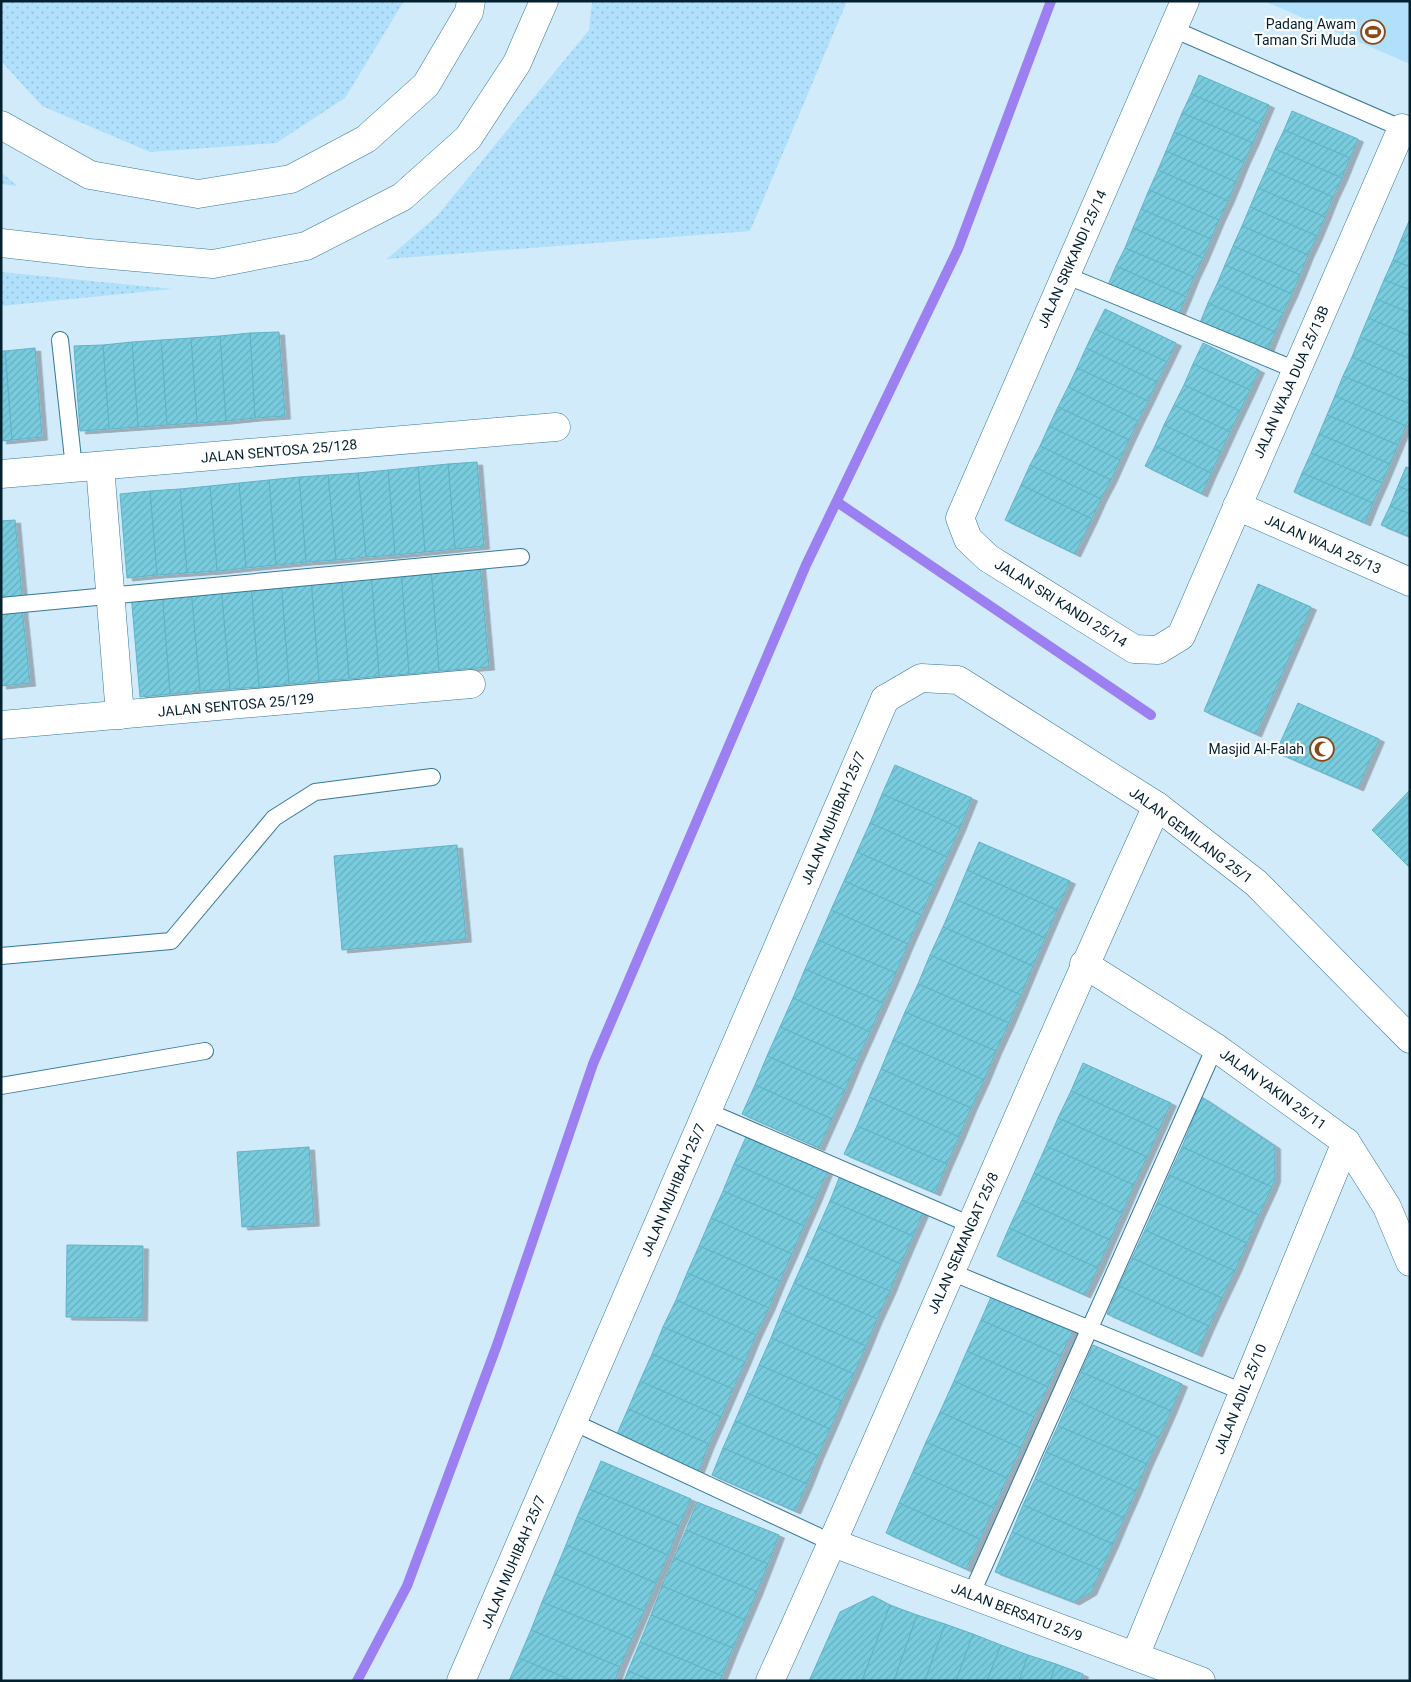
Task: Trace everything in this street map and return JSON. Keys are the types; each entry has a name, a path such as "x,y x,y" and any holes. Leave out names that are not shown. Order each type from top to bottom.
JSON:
{"main road":[{"path":"1,125 90,175 198,194 291,179 366,139 426,84 469,12 471,1"},
{"path":"1,242 89,253 213,264 306,246 402,197 468,138 517,63 544,1"},
{"name":"JALAN SRIKANDI 25/14","path":"960,518 1185,1"},
{"name":"JALAN WAJA DUA 25/13B","path":"1180,636 1296,370 1406,130"},
{"name":"JALAN SENTOSA 25/128","path":"1,474 556,427"},
{"path":"87,467 111,595 120,715"},
{"name":"JALAN WAJA 25/13","path":"1237,506 1410,582"},
{"name":"JALAN SRI KANDI 25/14","path":"960,518 968,539 988,558 1134,649 1158,650 1180,636"},
{"name":"JALAN GEMILANG 25/1","path":"885,699 921,678 958,680 1157,806 1256,883 1410,1040"},
{"name":"JALAN SENTOSA 25/129","path":"1,725 471,684"},
{"name":"JALAN MUHIBAH 25/7","path":"461,1681 885,699"},
{"name":"JALAN SEMANGAT 25/8","path":"770,1681 833,1543 1084,964 1157,806"},
{"name":"JALAN YAKIN 25/11","path":"1084,964 1216,1047 1346,1142 1387,1207 1410,1262"},
{"name":"JALAN ADIL 25/10","path":"1135,1656 1346,1142"},
{"name":"JALAN BERSATU 25/9","path":"833,1543 1201,1681"}],"lane":[{"path":"1173,29 1406,130"},
{"path":"1065,275 1296,370"},
{"path":"60,340 87,467"},
{"path":"1,606 521,557"},
{"path":"1,956 171,941 274,818 315,792 432,777"},
{"path":"971,1594 1216,1047"},
{"path":"1,1086 205,1051"},
{"path":"707,1111 972,1225"},
{"path":"951,1272 1243,1392"},
{"path":"573,1422 833,1543"}],"shaded area":[{"path":"1,1 404,1 345,98 276,143 150,152 42,106 1,61"},
{"path":"592,1 847,1 750,231 387,259 437,216 589,30"},
{"name":"Padang Awam Taman Sri Muda","path":"1264,1 1410,1 1410,64"},
{"path":"1,172 17,186 1,184"},
{"path":"1,272 172,289 1,306"}],"building":[{"path":"1199,75 1269,105 1261,124 1191,94"},
{"path":"1191,94 1261,124 1253,143 1182,113"},
{"path":"1292,111 1358,139 1350,158 1284,130"},
{"path":"1182,113 1253,143 1244,162 1174,132"},
{"path":"1284,130 1350,158 1342,178 1275,149"},
{"path":"1174,132 1244,162 1236,182 1166,151"},
{"path":"1275,149 1342,178 1333,197 1267,168"},
{"path":"1166,151 1236,182 1228,201 1158,170"},
{"path":"1267,168 1333,197 1325,217 1258,188"},
{"path":"1158,170 1228,201 1219,220 1149,190"},
{"path":"1258,188 1325,217 1317,236 1250,207"},
{"path":"1149,190 1219,220 1211,239 1141,209"},
{"path":"1250,207 1317,236 1308,255 1242,226"},
{"path":"1141,209 1211,239 1203,258 1133,228"},
{"path":"1410,222 1410,244 1401,240"},
{"path":"1242,226 1308,255 1300,275 1233,246"},
{"path":"1133,228 1203,258 1194,277 1125,248"},
{"path":"1401,240 1410,244 1410,267 1393,260"},
{"path":"1233,246 1300,275 1292,294 1225,265"},
{"path":"1125,248 1194,277 1186,297 1116,266"},
{"path":"1393,260 1410,267 1410,290 1384,280"},
{"path":"1225,265 1292,294 1283,313 1217,284"},
{"path":"1116,266 1186,297 1178,316 1108,285"},
{"path":"1384,280 1410,290 1410,313 1376,299"},
{"path":"1217,284 1283,313 1275,332 1208,303"},
{"path":"1376,299 1410,313 1410,336 1368,318"},
{"path":"1208,303 1275,332 1267,352 1200,323"},
{"path":"1105,309 1176,343 1167,362 1095,329"},
{"path":"1368,318 1410,336 1410,359 1360,337"},
{"path":"1095,329 1167,362 1157,382 1086,348"},
{"path":"279,332 285,416 255,418 250,333"},
{"path":"250,333 255,418 226,421 220,336"},
{"path":"220,336 226,421 197,423 191,338"},
{"path":"1360,337 1410,359 1410,382 1352,357"},
{"path":"191,338 197,423 167,425 161,340"},
{"path":"161,340 167,425 138,427 132,342"},
{"path":"132,342 138,427 109,429 103,345"},
{"path":"1203,343 1259,370 1250,390 1193,364"},
{"path":"103,345 109,429 80,431 74,346"},
{"path":"35,348 42,437 12,440 5,351"},
{"path":"1086,348 1157,382 1148,401 1077,368"},
{"path":"1,351 5,351 12,440 1,441"},
{"path":"1352,357 1410,382 1410,404 1343,376"},
{"path":"1193,364 1250,390 1240,411 1184,385"},
{"path":"1077,368 1148,401 1138,421 1068,387"},
{"path":"1343,376 1410,404 1410,417 1406,426 1335,396"},
{"path":"1184,385 1240,411 1230,432 1174,405"},
{"path":"1068,387 1138,421 1129,440 1058,407"},
{"path":"1335,396 1406,426 1398,445 1327,415"},
{"path":"1174,405 1230,432 1221,452 1164,425"},
{"path":"1058,407 1129,440 1120,460 1049,426"},
{"path":"1327,415 1398,445 1390,464 1319,434"},
{"path":"1164,425 1221,452 1211,473 1155,446"},
{"path":"1049,426 1120,460 1111,480 1040,446"},
{"path":"1319,434 1390,464 1382,483 1311,453"},
{"path":"1040,446 1111,480 1101,499 1030,465"},
{"path":"1155,446 1211,473 1202,494 1145,466"},
{"path":"1311,453 1382,483 1373,503 1302,473"},
{"path":"477,462 484,546 455,549 448,464"},
{"path":"448,464 455,549 425,552 418,467"},
{"path":"1030,465 1101,499 1092,519 1021,485"},
{"path":"418,467 425,552 395,555 388,470"},
{"path":"1406,467 1410,468 1410,491 1398,486"},
{"path":"388,470 395,555 366,557 358,473"},
{"path":"358,473 366,557 336,560 328,475"},
{"path":"1302,473 1373,503 1365,523 1294,492"},
{"path":"328,475 336,560 306,562 299,477"},
{"path":"299,477 306,562 276,565 269,480"},
{"path":"269,480 276,565 246,568 239,483"},
{"path":"239,483 246,568 217,571 210,486"},
{"path":"1021,485 1092,519 1075,554 1005,520"},
{"path":"210,486 217,571 187,573 180,489"},
{"path":"1398,486 1410,491 1410,514 1390,506"},
{"path":"180,489 187,573 157,575 150,491"},
{"path":"150,491 157,575 127,578 120,494"},
{"path":"1390,506 1410,514 1410,537 1381,525"},
{"path":"15,520 22,596 1,598 1,521"},
{"path":"480,564 489,667 439,671 431,569"},
{"path":"431,569 439,671 409,674 401,571"},
{"path":"401,571 409,674 379,676 371,573"},
{"path":"371,573 379,676 349,679 341,576"},
{"path":"341,576 349,679 319,681 311,579"},
{"path":"311,579 319,681 289,684 281,581"},
{"path":"281,581 289,684 259,687 251,584"},
{"path":"251,584 259,687 230,689 221,586"},
{"path":"1258,584 1311,607 1256,734 1204,711"},
{"path":"221,586 230,689 200,691 191,589"},
{"path":"191,589 200,691 170,694 162,591"},
{"path":"162,591 170,694 140,697 131,594"},
{"path":"22,608 30,683 1,686 1,611"},
{"path":"1298,703 1379,739 1358,788 1276,752"},
{"path":"895,765 972,798 960,828 882,794"},
{"path":"1410,790 1410,868 1372,830"},
{"path":"882,794 960,828 947,857 870,823"},
{"path":"870,823 947,857 934,886 857,852"},
{"path":"979,842 1070,881 1057,910 967,870"},
{"path":"457,845 466,939 342,950 334,856"},
{"path":"857,852 934,886 921,915 844,881"},
{"path":"967,870 1057,910 1045,938 955,899"},
{"path":"844,881 921,915 908,944 831,910"},
{"path":"955,899 1045,938 1033,966 943,927"},
{"path":"831,910 908,944 896,973 818,940"},
{"path":"943,927 1033,966 1021,995 930,955"},
{"path":"818,940 896,973 883,1003 805,969"},
{"path":"930,955 1021,995 1009,1023 918,984"},
{"path":"805,969 883,1003 870,1032 793,998"},
{"path":"918,984 1009,1023 996,1051 905,1012"},
{"path":"793,998 870,1032 857,1061 780,1027"},
{"path":"905,1012 996,1051 984,1080 893,1040"},
{"path":"780,1027 857,1061 845,1090 767,1056"},
{"path":"893,1040 984,1080 971,1108 881,1069"},
{"path":"767,1056 845,1090 832,1119 755,1085"},
{"path":"1083,1063 1171,1103 1159,1130 1071,1091"},
{"path":"881,1069 971,1108 959,1137 869,1097"},
{"path":"755,1085 832,1119 819,1148 742,1114"},
{"path":"1071,1091 1159,1130 1147,1157 1058,1118"},
{"path":"869,1097 959,1137 947,1164 857,1126"},
{"path":"1202,1097 1275,1146 1275,1179 1272,1187 1182,1147"},
{"path":"1058,1118 1147,1157 1134,1185 1046,1146"},
{"path":"857,1126 947,1164 935,1193 844,1154"},
{"path":"746,1137 827,1172 816,1199 734,1164"},
{"path":"1046,1146 1134,1185 1122,1213 1034,1173"},
{"path":"309,1147 314,1223 242,1227 237,1152"},
{"path":"1182,1147 1272,1187 1259,1215 1169,1175"},
{"path":"734,1164 816,1199 804,1226 723,1191"},
{"path":"841,1173 925,1209 913,1236 830,1201"},
{"path":"1034,1173 1122,1213 1110,1240 1022,1200"},
{"path":"1169,1175 1259,1215 1247,1243 1157,1203"},
{"path":"723,1191 804,1226 792,1254 711,1218"},
{"path":"1022,1200 1110,1240 1098,1268 1009,1228"},
{"path":"830,1201 913,1236 901,1264 818,1228"},
{"path":"1157,1203 1247,1243 1235,1271 1145,1230"},
{"path":"711,1218 792,1254 780,1281 699,1246"},
{"path":"818,1228 901,1264 890,1291 806,1256"},
{"path":"1009,1228 1098,1268 1085,1295 997,1256"},
{"path":"1145,1230 1235,1271 1222,1298 1132,1258"},
{"path":"67,1245 143,1246 142,1318 66,1317"},
{"path":"699,1246 780,1281 769,1308 687,1273"},
{"path":"806,1256 890,1291 877,1319 794,1283"},
{"path":"1132,1258 1222,1298 1209,1326 1119,1286"},
{"path":"687,1273 769,1308 756,1335 676,1300"},
{"path":"794,1283 877,1319 866,1346 782,1310"},
{"path":"1119,1286 1209,1326 1197,1354 1107,1314"},
{"path":"994,1290 1075,1326 1061,1356 981,1320"},
{"path":"676,1300 756,1335 745,1362 663,1327"},
{"path":"782,1310 866,1346 854,1374 771,1338"},
{"path":"981,1320 1061,1356 1048,1387 967,1351"},
{"path":"663,1327 745,1362 733,1389 652,1354"},
{"path":"771,1338 854,1374 842,1401 759,1365"},
{"path":"1093,1345 1182,1384 1171,1411 1081,1372"},
{"path":"967,1351 1048,1387 1034,1417 954,1381"},
{"path":"652,1354 733,1389 721,1417 640,1381"},
{"path":"759,1365 842,1401 830,1429 747,1393"},
{"path":"1081,1372 1171,1411 1159,1438 1070,1398"},
{"path":"640,1381 721,1417 709,1444 628,1409"},
{"path":"954,1381 1034,1417 1021,1448 940,1412"},
{"path":"747,1393 830,1429 818,1456 735,1421"},
{"path":"1070,1398 1159,1438 1147,1464 1058,1426"},
{"path":"628,1409 709,1444 698,1472 616,1436"},
{"path":"940,1412 1021,1448 1007,1478 926,1442"},
{"path":"735,1421 818,1456 807,1484 723,1448"},
{"path":"1058,1426 1147,1464 1136,1491 1046,1452"},
{"path":"926,1442 1007,1478 994,1508 913,1472"},
{"path":"723,1448 807,1484 795,1511 712,1475"},
{"path":"1046,1452 1136,1491 1124,1518 1035,1479"},
{"path":"601,1461 691,1499 679,1526 589,1489"},
{"path":"913,1472 994,1508 980,1539 899,1503"},
{"path":"1035,1479 1124,1518 1113,1544 1023,1505"},
{"path":"589,1489 679,1526 668,1555 577,1517"},
{"path":"697,1502 779,1535 768,1564 686,1530"},
{"path":"899,1503 980,1539 966,1569 886,1533"},
{"path":"1023,1505 1113,1544 1101,1570 1012,1532"},
{"path":"577,1517 668,1555 656,1583 566,1545"},
{"path":"686,1530 768,1564 757,1592 674,1558"},
{"path":"1012,1532 1101,1570 1091,1592 1074,1602 995,1572"},
{"path":"566,1545 656,1583 644,1611 554,1574"},
{"path":"674,1558 757,1592 745,1620 662,1586"},
{"path":"554,1574 644,1611 632,1639 542,1602"},
{"path":"662,1586 745,1620 733,1648 651,1615"},
{"path":"873,1596 890,1605 862,1681 809,1681 840,1612"},
{"path":"542,1602 632,1639 620,1667 531,1630"},
{"path":"890,1605 917,1615 894,1681 862,1681"},
{"path":"651,1615 733,1648 722,1676 640,1642"},
{"path":"917,1615 945,1624 925,1681 894,1681"},
{"path":"945,1624 973,1634 956,1681 925,1681"},
{"path":"531,1630 620,1667 615,1681 573,1681 519,1658"},
{"path":"973,1634 1001,1645 987,1681 956,1681"},
{"path":"640,1642 722,1676 720,1681 653,1681 628,1671"},
{"path":"1001,1645 1028,1655 1019,1681 987,1681"},
{"path":"1028,1655 1056,1664 1050,1681 1019,1681"},
{"path":"519,1658 573,1681 509,1681"},
{"path":"1056,1664 1083,1674 1081,1681 1050,1681"},
{"path":"628,1671 653,1681 624,1681"}],"waterway":[{"path":"357,1681 407,1586 497,1345 593,1064 806,565 958,249 1051,1"},
{"path":"837,502 1151,715"}],"place":[{"name":"Padang Awam Taman Sri Muda","path":"1373,32"},
{"name":"Masjid Al-Falah","path":"1322,749"}]}
